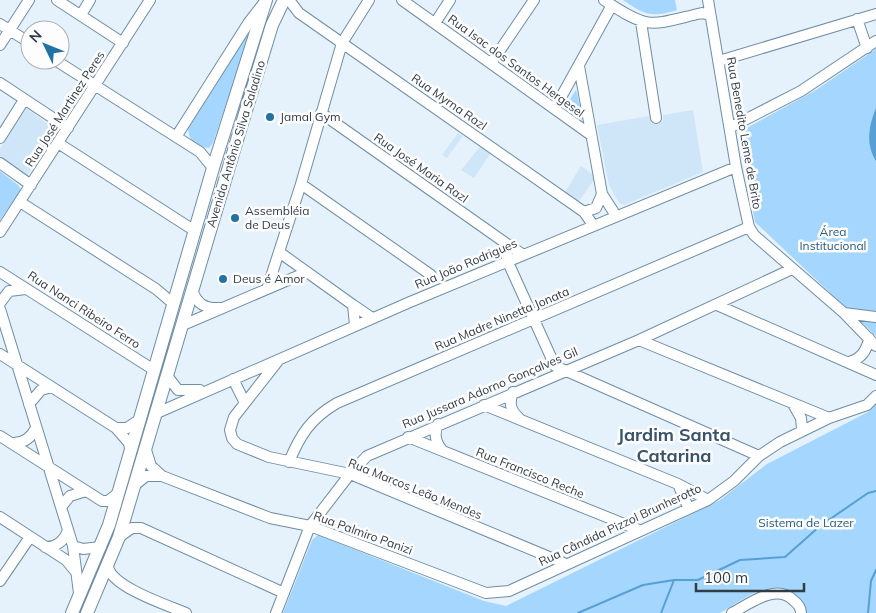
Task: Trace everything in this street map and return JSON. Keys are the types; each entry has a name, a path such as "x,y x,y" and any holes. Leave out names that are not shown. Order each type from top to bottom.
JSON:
{"main road":[{"name":"Avenida Antônio Silva Saladino","path":"183,325 276,14 284,0"},
{"name":"Avenida Antônio Silva Saladino","path":"80,598 101,546 118,494 213,168 265,2"},
{"path":"218,153 227,153 237,140"},
{"path":"172,307 191,294"},
{"path":"86,613 108,567 118,538 183,325"},
{"path":"146,449 146,434 161,379 154,370"},
{"path":"101,546 118,538"},
{"path":"72,613 80,598"}],"street":[{"path":"0,45 29,0"},
{"path":"56,0 122,43"},
{"path":"80,15 90,0"},
{"name":"Rua José Martinez Peres","path":"0,232 150,0"},
{"name":"Rua Myrna Razl","path":"290,0 299,14 342,43 586,222"},
{"path":"267,289 301,184 342,43 369,0"},
{"name":"Rua Isac dos Santos Hergesel","path":"402,0 591,134"},
{"path":"435,23 450,0"},
{"path":"492,62 534,0"},
{"path":"176,137 249,22 265,2"},
{"path":"555,108 579,66 608,3 641,22 655,24 709,6"},
{"name":"Rua Benedito Leme de Brito","path":"709,6 731,127 736,167 749,228 792,269 844,314 876,346"},
{"path":"276,14 299,14"},
{"path":"719,60 876,14"},
{"path":"857,20 867,48"},
{"path":"641,22 656,118"},
{"path":"0,24 20,36"},
{"path":"731,127 801,91 876,41"},
{"path":"579,66 602,194 618,212"},
{"path":"70,70 200,152 213,168"},
{"path":"571,81 577,80 582,83"},
{"path":"0,84 68,128"},
{"path":"0,138 24,100"},
{"name":"Rua José Maria Razl","path":"321,113 522,254"},
{"path":"58,144 195,231"},
{"path":"200,152 218,153"},
{"path":"0,163 31,185"},
{"name":"Rua João Rodrigues","path":"157,413 208,389 522,254 586,222 618,212 736,167"},
{"path":"301,184 446,286"},
{"path":"586,222 596,208 602,194"},
{"path":"20,202 159,292 172,307"},
{"path":"596,208 618,212"},
{"name":"Rua Madre Ninetta Jonata","path":"289,462 307,427 315,418 337,403 749,228"},
{"path":"507,244 508,260 555,366 562,371 759,456"},
{"path":"279,252 372,318"},
{"name":"Rua Jussara Adorno Gonçalves Gil","path":"276,613 310,526 350,474 367,456 512,392 639,340 792,269"},
{"name":"Rua Nanci Ribeiro Ferro","path":"0,272 154,370"},
{"path":"183,325 307,272"},
{"path":"431,275 434,292"},
{"path":"159,292 168,292 178,286"},
{"path":"0,303 9,291 27,288"},
{"path":"191,294 204,306 223,308"},
{"path":"740,294 739,307 743,317"},
{"path":"353,305 355,325"},
{"path":"717,305 876,375"},
{"path":"0,309 2,330 18,365 73,546 80,598"},
{"path":"844,314 876,318"},
{"path":"664,328 662,340 667,352"},
{"path":"848,362 857,360 863,354 868,346 869,338"},
{"path":"639,340 829,418"},
{"path":"0,354 116,428 129,443 130,449"},
{"name":"Rua Marcos Leão Mendes","path":"281,358 230,424 232,438 237,444 254,452 289,462 350,474 566,564"},
{"path":"589,360 586,371 591,383"},
{"name":"Rua João Rodrigues","path":"168,377 178,390 208,389"},
{"path":"233,379 245,403"},
{"path":"29,404 42,390 52,387"},
{"path":"512,392 510,406 513,413 520,418"},
{"name":"Rua Cândida Pizzol Brunherotto","path":"497,593 508,591 688,507 708,500 734,481 759,456 802,429 867,405 876,396"},
{"path":"793,404 801,418 802,429"},
{"path":"484,405 520,418 678,484 708,500"},
{"path":"116,428 127,428 139,420"},
{"path":"438,424 435,431 436,443 442,450"},
{"path":"11,443 21,443 31,436 36,428"},
{"path":"0,436 105,502 118,494"},
{"name":"Rua Francisco Reche","path":"408,437 639,530"},
{"path":"146,449 151,466 162,476"},
{"path":"135,485 146,476 162,476"},
{"name":"Rua Palmiro Panizi","path":"162,476 270,518 310,526 486,593 497,593"},
{"path":"678,484 688,507"},
{"path":"61,507 70,496 86,491"},
{"path":"0,517 69,563 78,574"},
{"path":"610,519 620,538"},
{"path":"118,538 132,528 141,528 284,593"},
{"path":"45,547 52,548 61,541 68,530"},
{"path":"0,581 30,537"},
{"path":"73,546 83,549 101,546"},
{"path":"540,554 546,573"},
{"path":"108,567 111,576 121,584 186,613"},
{"path":"99,588 112,583 121,584"},
{"path":"732,613 743,610 771,593 784,593 792,598 801,611"}],"shaded area":[{"path":"26,108 56,130 27,176 0,156 0,149"},
{"path":"876,108 876,161 870,148 869,134"},
{"path":"693,110 703,172 624,205 619,203 609,185 597,125 649,116 651,123 657,125 663,120 663,115"},
{"path":"458,133 463,136 447,158 442,155"},
{"path":"480,147 491,153 474,178 461,170"},
{"path":"581,166 596,177 579,201 565,192"}],"green space":[{"path":"623,0 675,0 677,10 661,14 648,14"},
{"path":"251,29 213,143 209,148 197,145 190,138 188,129"},
{"name":"Área Institucional","path":"876,49 876,336 755,222 740,138 743,130 816,90"},
{"path":"576,90 583,118 581,120 565,107"},
{"path":"0,171 18,185 21,190 0,220"},
{"name":"Sistema de Lazer","path":"876,403 876,613 806,613 801,602 793,594 773,589 764,590 746,597 720,613 283,613 312,540 318,535 484,601 506,606 720,500 767,464 868,412"}],"waterway":[{"path":"578,613 643,585 674,580 698,580 740,560 785,557 820,526 868,493 876,491"},
{"path":"868,613 871,581 876,570"},
{"path":"661,613 674,580"}],"place":[{"name":"Jamal Gym","path":"270,117"},
{"name":"Assembléia de Deus","path":"235,218"},
{"name":"Deus é Amor","path":"223,279"}],"district":[{"name":"Jardim Santa Catarina","path":"674,445"}]}
